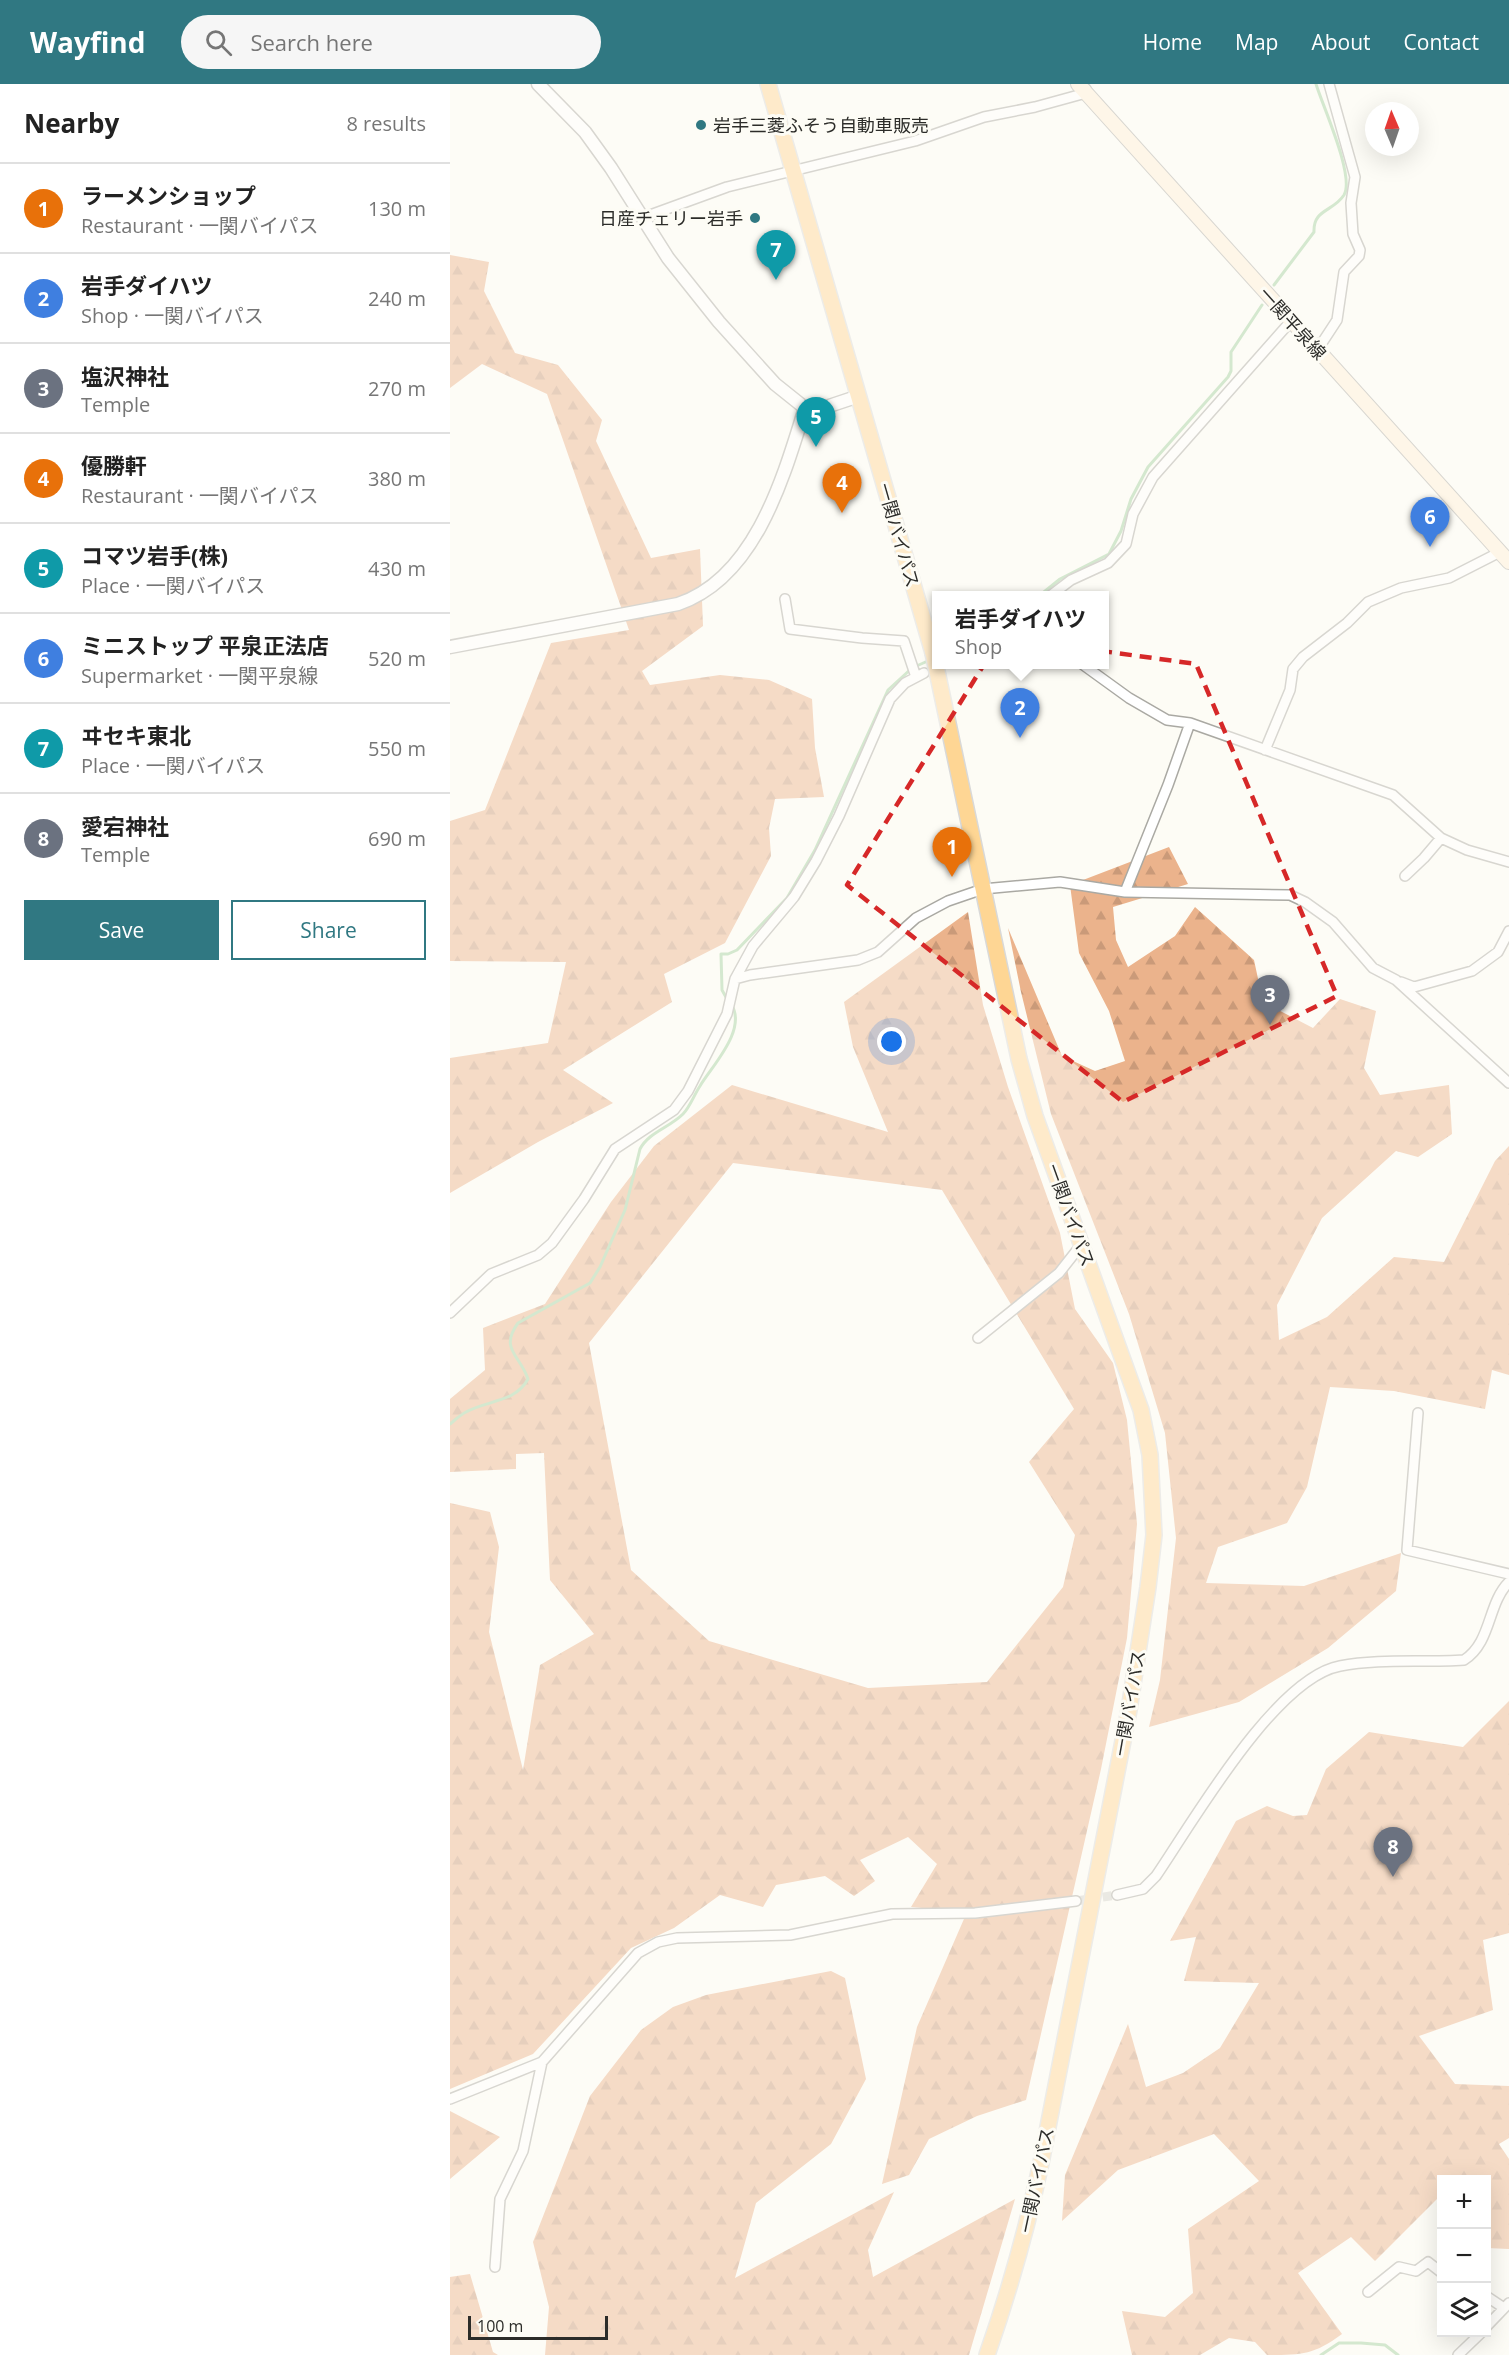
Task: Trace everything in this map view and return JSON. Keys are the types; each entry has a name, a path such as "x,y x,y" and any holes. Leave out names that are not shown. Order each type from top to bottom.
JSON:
{"highway":[{"name":"一関バイパス","path":"768,84 932,650"},
{"name":"一関バイパス","path":"932,656 926,675 983,889 1018,1059 1035,1116 1142,1410 1150,1455 1154,1534 1129,1710 1041,2163 1006,2300 987,2355"}],"main road":[{"name":"一関平泉線","path":"1083,87 1504,557"}],"street":[{"path":"538,84 585,132 611,168 668,258 719,321 775,384 805,408 826,407 859,396"},
{"path":"1318,349 1337,320 1344,272 1359,256 1360,249 1353,234 1351,203 1355,177 1329,84"},
{"path":"642,218 727,186 794,172 915,141 984,117 1035,107 1083,87"},
{"path":"1057,591 1071,580 1108,563 1126,544 1133,514 1153,477 1291,321"},
{"path":"450,647 678,604 695,598 714,586 730,570 756,535 784,471 805,408"},
{"path":"1265,750 1290,690 1293,669 1303,657 1368,602 1401,588 1449,578 1504,557"},
{"path":"450,1313 491,1274 538,1255 552,1244 615,1149 674,1110 688,1091 728,1010 735,979 753,946 794,897 816,861 859,774 890,699 905,683 926,675 904,641 790,629 785,599"},
{"path":"1089,669 1129,698 1167,720 1190,723 1392,795 1441,838 1467,850 1509,862"},
{"path":"1125,892 1190,723"},
{"path":"1405,876 1441,838"},
{"path":"735,979 858,960 878,952 916,918 948,901 983,889 1060,882 1125,892 1290,895 1305,902 1333,922 1373,968 1414,987 1472,971 1498,952 1509,931"},
{"path":"1396,980 1509,1083"},
{"path":"978,1338 1059,1273 1081,1245"},
{"path":"1418,1413 1407,1550 1509,1574"},
{"path":"1117,1895 1143,1889 1156,1876 1245,1743 1303,1683 1317,1673 1339,1666 1464,1660 1474,1654 1487,1632 1496,1605 1504,1587 1509,1582"},
{"path":"450,2099 542,2062 629,1962 647,1947 667,1939 790,1935 892,1914 975,1913 1076,1901"},
{"path":"495,2267 500,2199 523,2151 542,2062"},
{"path":"1368,2292 1400,2267 1416,2271 1428,2262 1437,2269"},
{"path":"1491,2298 1506,2306 1491,2322"},
{"path":"1458,2355 1477,2337"}],"highlighted area":[{"path":"1001,637 1196,664 1337,996 1123,1102 847,885"}],"green space":[{"path":"450,255 489,262 484,291 515,353 558,365 602,420 596,441 651,558 700,549 703,626 642,671 650,685 720,675 769,680 812,699 815,748 824,797 775,799 769,828 771,856 725,943 664,974 672,1002 563,1070 613,1103 538,1142 450,1193 450,1058 548,1043 566,962 450,961 450,821 485,810 551,643 629,630 547,394 482,364 450,388"},
{"path":"1169,847 1188,884 1113,907 1116,940 1128,967 1175,936 1195,907 1254,960 1263,1002 1313,1028 1340,999 1376,1011 1364,1068 1380,1095 1449,1085 1452,1134 1418,1157 1396,1151 1322,1218 1277,1305 1279,1340 1327,1317 1394,1257 1444,1262 1495,1161 1509,1146 1509,1375 1492,1370 1485,1409 1394,1391 1330,1387 1307,1487 1287,1523 1218,1547 1206,1583 1304,1586 1401,1553 1396,1591 1328,1648 1239,1702 1149,1727 1160,1680 1176,1538 1165,1433 1129,1314 1051,1114 1008,928 1062,1056 1095,1071 1125,1061 1109,1011 1079,953 1070,885"},
{"path":"968,912 983,1005 1008,1087 1060,1233 1075,1309 1113,1363 1127,1420 1137,1524 1127,1638 1101,1769 1026,2100 977,2116 929,2139 909,2175 882,2184 917,2027 967,1912 911,1907 937,1864 908,1837 860,1860 875,1881 854,1896 825,1876 776,1885 763,1907 720,1895 674,1928 631,1948 533,2054 450,2089 450,1503 490,1512 499,1547 489,1632 523,1770 540,1665 594,1634 550,1580 544,1453 516,1454 516,1469 450,1472 450,1399 485,1370 483,1328 545,1304 611,1202 654,1146 732,1085 888,1132 853,1047 844,1002","holes":["733,1163 942,1190 1074,1409 1029,1462 1075,1535 1063,1587 987,1682 868,1688 709,1641 631,1570 589,1343"]},
{"path":"1509,1701 1509,1933 1483,1940 1493,2010 1419,2036 1455,2084 1509,2086 1509,2138 1499,2144 1509,2159 1509,2249 1491,2248 1491,2175 1437,2175 1437,2199 1375,2261 1351,2237 1298,2273 1342,2334 1332,2341 1315,2350 1289,2355 1267,2355 1255,2342 1229,2338 1200,2355 1132,2355 1122,2311 1165,2317 1193,2293 1188,2229 1259,2181 1214,2134 1118,2170 1062,2221 1065,2175 1128,2024 1146,2087 1183,2073 1220,2048 1259,1983 1184,1981 1196,1937 1170,1941 1236,1821 1267,1806 1293,1816 1307,1815 1326,1769 1369,1732 1463,1747"},
{"path":"831,1971 845,1978 866,2079 831,2144 756,2203 735,2278 894,2192 868,2250 873,2277 1015,2199 969,2355 545,2355 549,2307 533,2242 590,2096 641,2030 673,2007 706,1995"},
{"path":"450,2111 500,2137 450,2179"},
{"path":"470,2274 493,2352 498,2355 450,2355 450,2277"}],"waterway":[{"path":"1274,285 1314,232 1317,219 1340,201 1346,186 1342,158 1316,84"},
{"path":"1045,591 1060,579 1109,554 1121,531 1131,499 1148,467 1228,377 1231,371 1231,352 1262,305"},
{"path":"727,999 722,990 721,954 737,950 787,898 815,850 888,690 912,668 930,660"},
{"path":"450,1424 474,1408 516,1393 528,1379 511,1346 510,1339 513,1332 518,1323 590,1283 600,1267 625,1210 640,1149 654,1134 678,1119 720,1058 732,1036 735,1025 735,1014 731,1004"},
{"path":"1321,2355 1339,2343 1385,2345 1398,2355"}],"tunnel":[{"path":"1076,1901 1117,1895"}],"place":[{"name":"岩手三菱ふそう自動車販売","path":"701,125"},
{"name":"日産チェリー岩手","path":"755,218"},
{"name":"ヰセキ東北","path":"776,280"},
{"name":"コマツ岩手(株)","path":"816,447"},
{"name":"優勝軒","path":"842,513"},
{"name":"ミニストップ 平泉正法店","path":"1430,547"},
{"name":"岩手ダイハツ","path":"1020,738"},
{"name":"ラーメンショップ","path":"952,877"},
{"name":"塩沢神社","path":"1270,1025"},
{"name":"愛宕神社","path":"1393,1877"}]}
